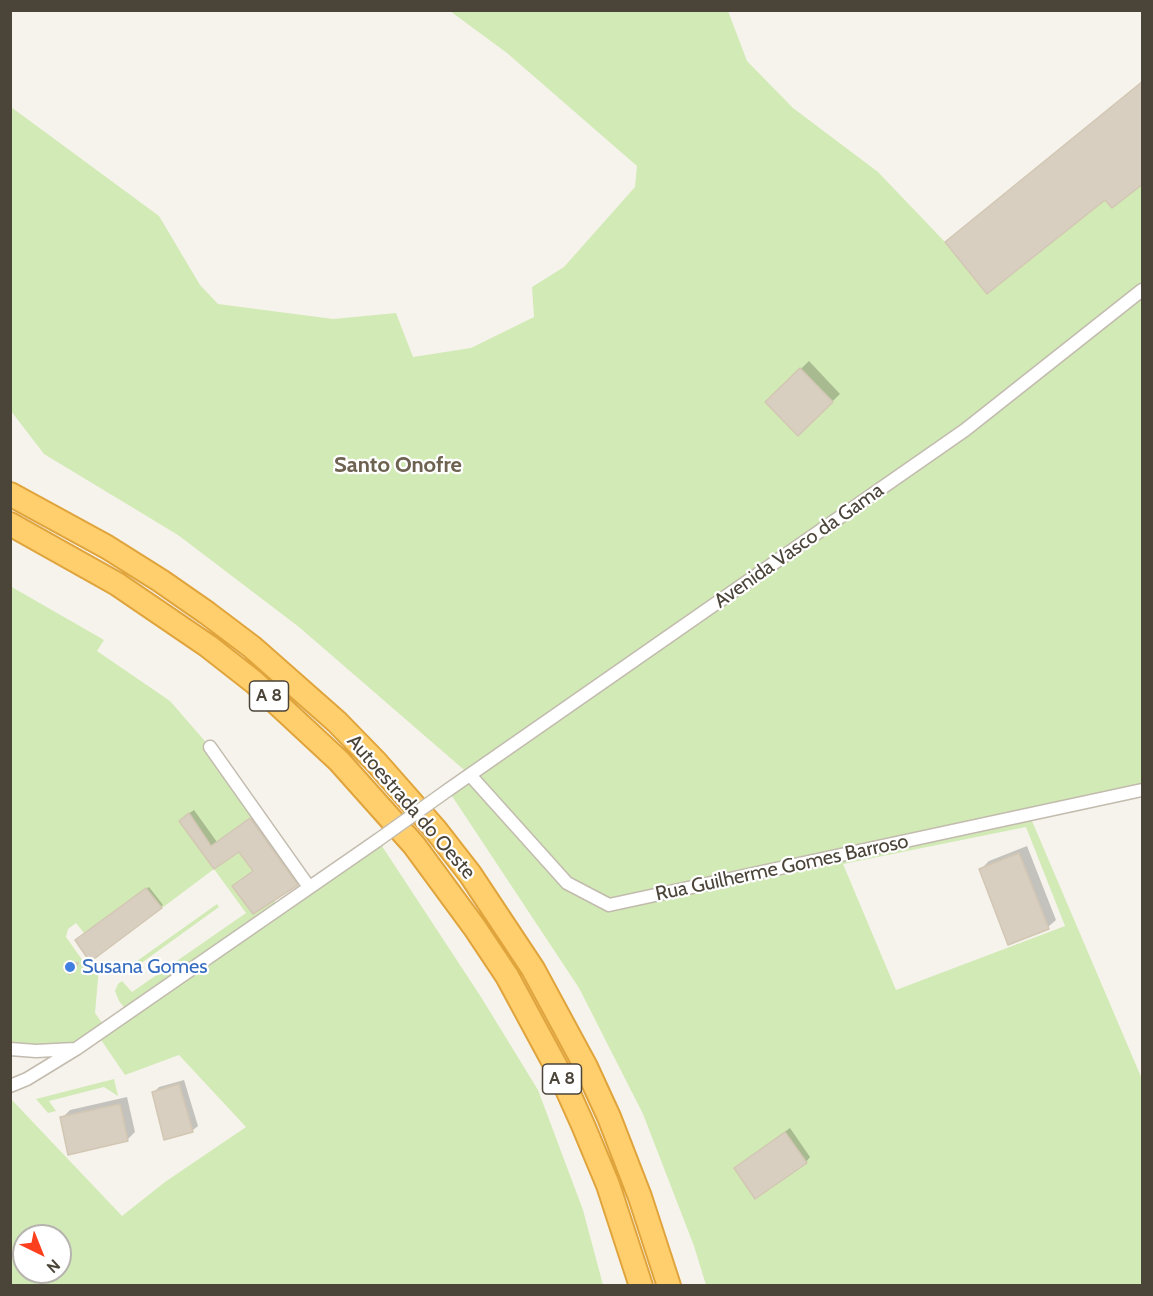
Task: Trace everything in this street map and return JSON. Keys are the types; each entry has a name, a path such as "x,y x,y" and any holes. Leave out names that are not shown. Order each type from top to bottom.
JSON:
{"highway":[{"name":"Autoestrada do Oeste","path":"10,494 107,547 161,581 252,647 337,722 435,829 470,874 520,949 586,1067 609,1117 640,1197 669,1286"},
{"name":"Autoestrada do Oeste","path":"10,524 67,554 145,603 208,646 254,682 339,761 414,845 507,976 560,1074 608,1185 641,1286"}],"street":[{"name":"Avenida Vasco da Gama","path":"309,887 965,430 1143,290"},
{"path":"10,1086 27,1079 76,1049 309,887 210,747"},
{"name":"Rua Guilherme Gomes Barroso","path":"470,775 567,883 609,905 1143,790"},
{"path":"10,1049 36,1051 76,1049"}],"green space":[{"path":"450,11 728,11 747,61 793,108 878,172 945,242 987,294 1105,200 1112,208 1142,184 1142,790 1029,814 1142,1079 1142,1285 706,1285 694,1246 643,1114 579,988 448,790 470,775 299,627 178,535 44,454 11,411 11,107 159,216 200,285 218,304 333,319 396,313 413,357 471,348 534,317 532,287 564,267 635,187 637,166 507,53","holes":["1026,827 1065,926 896,990 843,864"]},
{"path":"10,586 104,640 97,651 170,701 210,747 257,813 211,846 189,813 179,821 214,869 239,852 279,907 378,840 481,997 538,1090 583,1210 603,1285 11,1285 11,1099 122,1216 165,1182 246,1127 179,1055 125,1075 97,1034 76,1049 11,1049","holes":["214,869 246,913 132,992 122,981 118,984 115,991 119,1001 128,1012 105,1027 95,1013 99,967 103,960 88,968 66,937 68,929 76,923 84,933 90,962"]},
{"path":"217,904 219,907 133,969 130,966"},
{"path":"114,1079 118,1096 104,1087 49,1101 56,1111 48,1113 36,1099"}],"building":[{"path":"1143,81 1143,184 1112,208 1105,200 987,294 945,242"},
{"path":"800,368 833,402 798,436 765,402"},
{"path":"189,813 211,846 250,818 298,885 253,914 232,886 253,871 239,852 214,869 179,821"},
{"path":"1019,853 1049,929 1008,945 979,869"},
{"path":"146,888 162,908 90,962 75,940"},
{"name":"Susana Gomes","path":"68,962 78,963 73,973 69,974 64,970"},
{"path":"179,1084 193,1132 164,1140 152,1092"},
{"path":"120,1104 128,1141 68,1155 60,1117"},
{"path":"785,1132 807,1163 755,1199 734,1168"}],"place":[{"name":"Susana Gomes","path":"70,967"}],"district":[{"name":"Santo Onofre","path":"398,466"}]}
